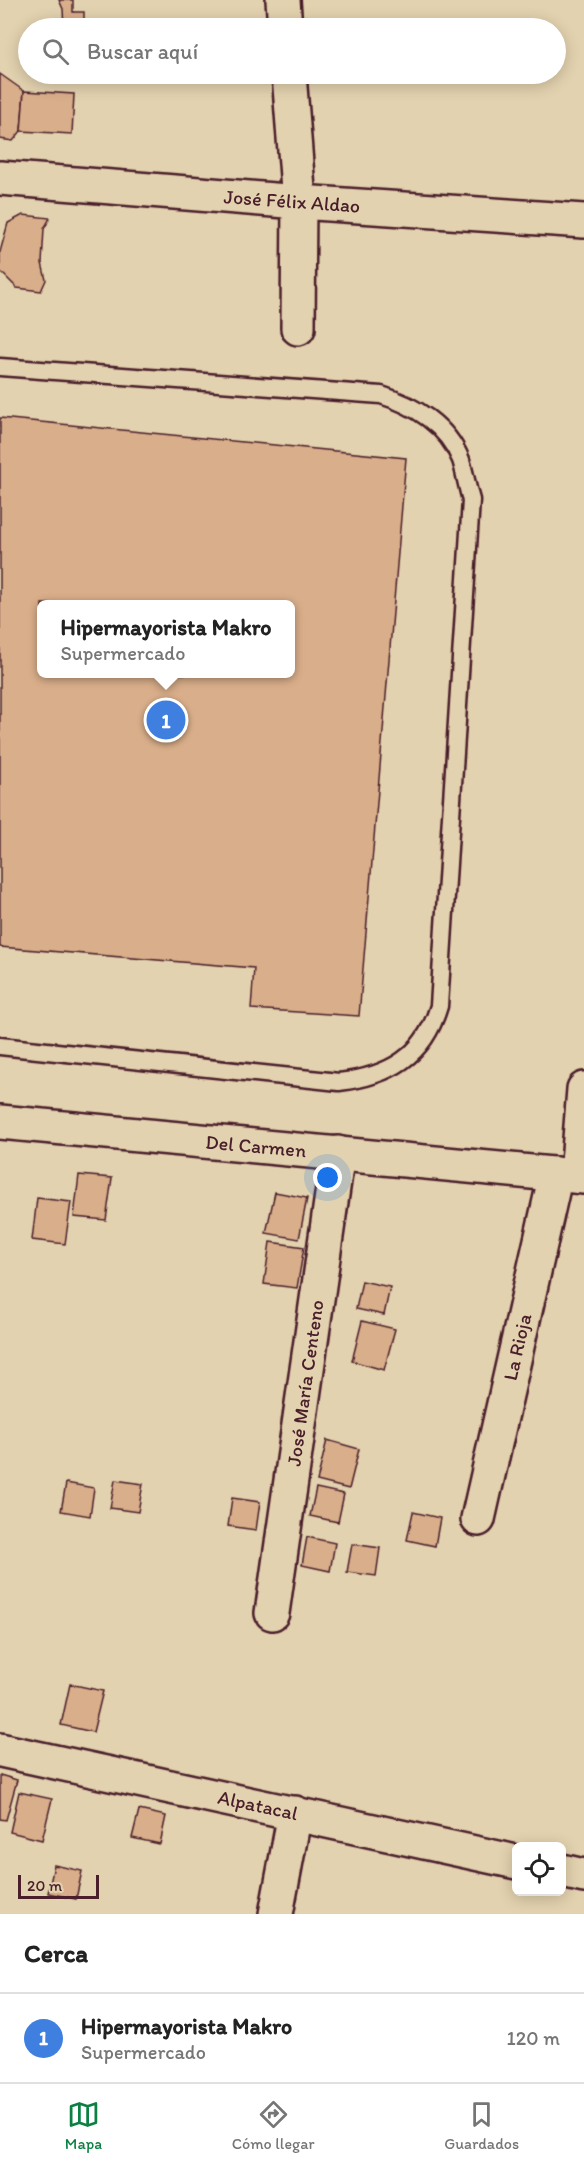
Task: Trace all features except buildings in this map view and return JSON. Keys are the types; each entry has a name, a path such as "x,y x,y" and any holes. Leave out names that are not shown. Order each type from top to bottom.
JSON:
{"street":[{"path":"283,0 284,18"},
{"path":"290,84 298,202 298,328"},
{"name":"José Félix Aldao","path":"0,178 298,202 584,221"},
{"name":"La Rioja","path":"478,1519 572,1176 584,1089"},
{"name":"Del Carmen","path":"0,1122 572,1176"},
{"name":"José María Centeno","path":"272,1613 338,1153"},
{"name":"Alpatacal","path":"0,1750 512,1861"},
{"path":"276,1914 294,1813"},
{"path":"566,1872 584,1876"}],"lane":[{"path":"0,367 381,395 408,404 439,426 460,458 471,500 439,1006 433,1027 422,1045 404,1060 385,1071 357,1080 339,1082 0,1046"}],"place":[{"name":"Hipermayorista Makro","path":"166,720"}]}
